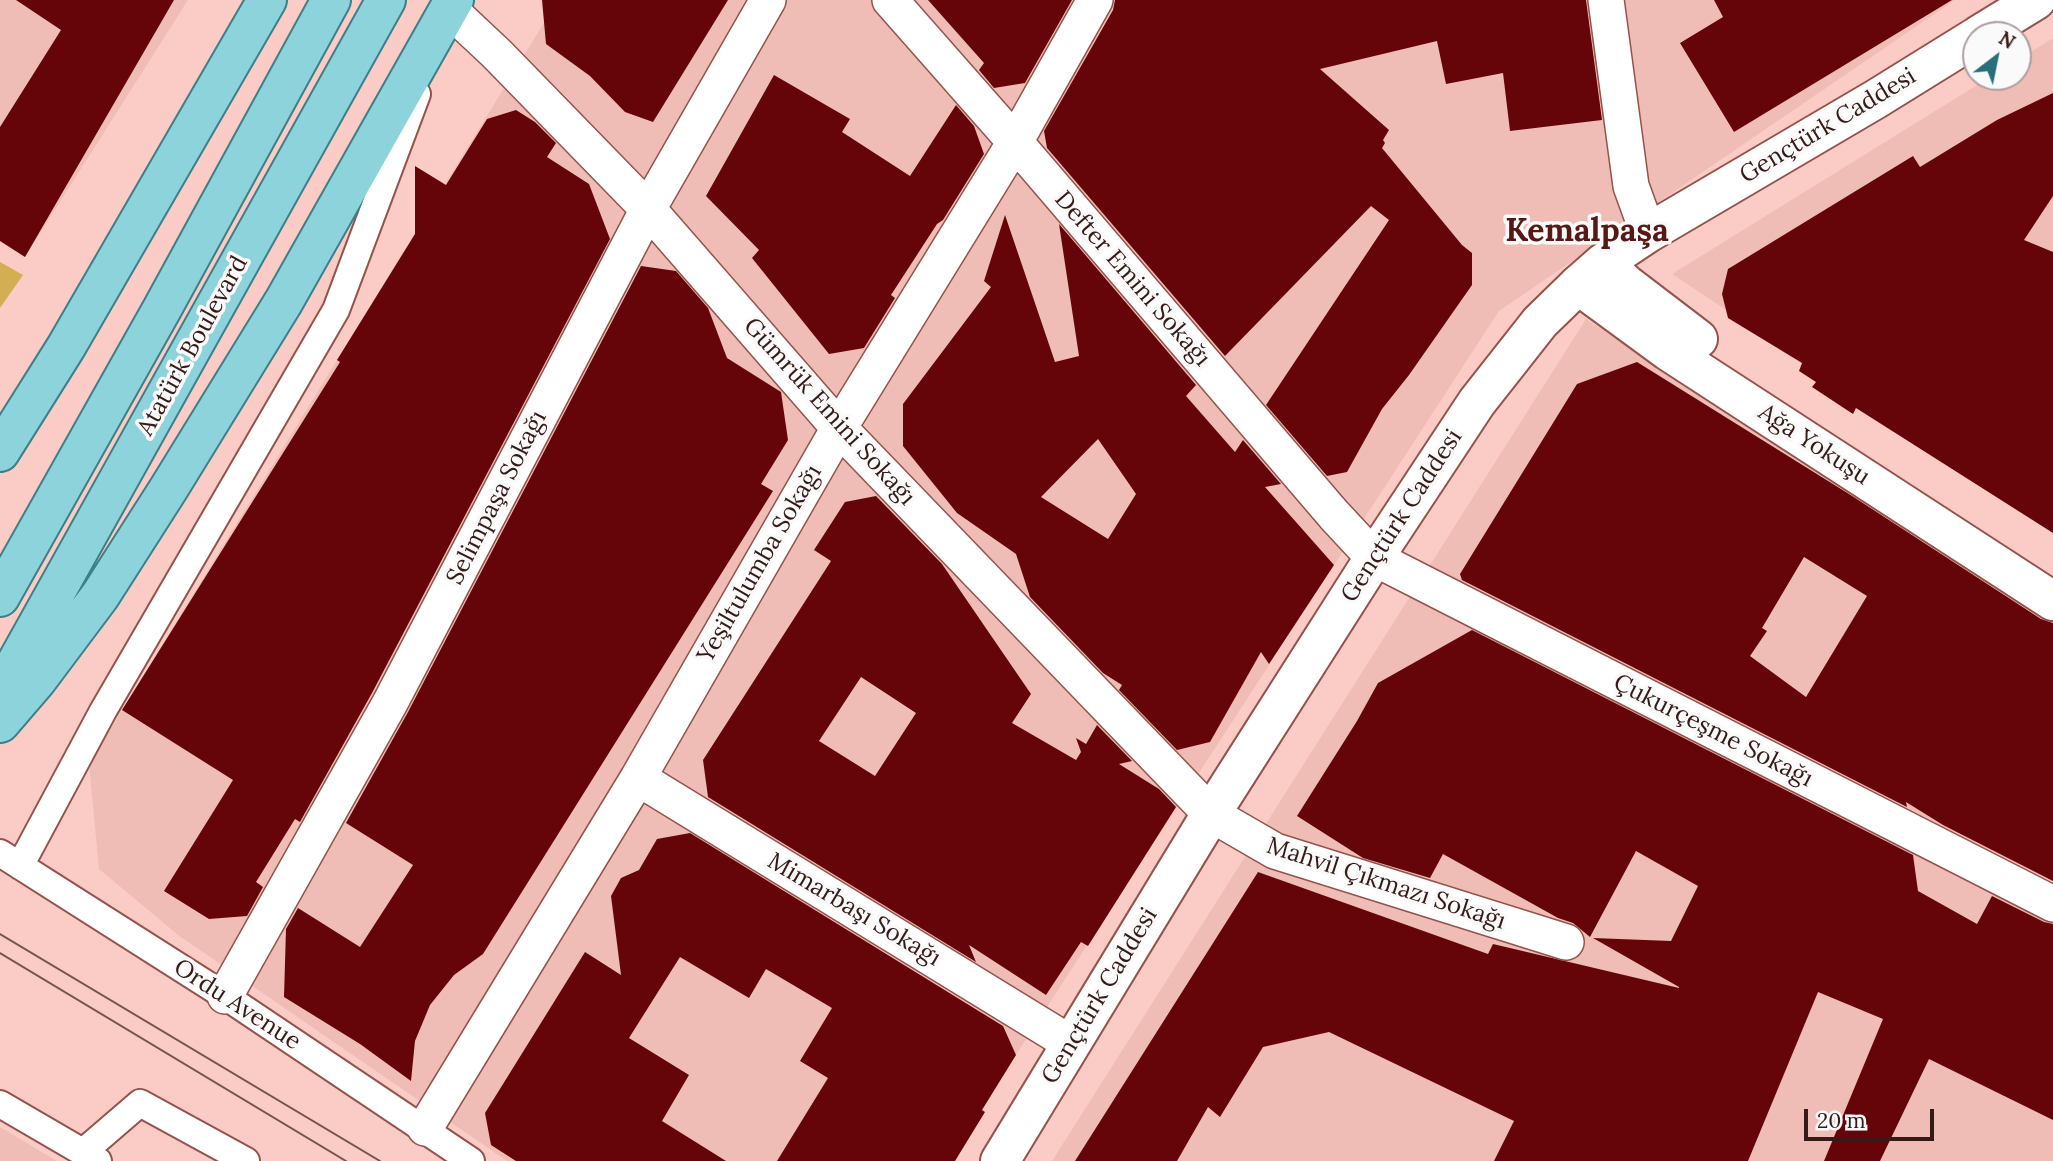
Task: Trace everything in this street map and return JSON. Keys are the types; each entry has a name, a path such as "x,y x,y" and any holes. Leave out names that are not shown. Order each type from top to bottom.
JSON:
{"main road":[{"path":"0,452 66,347 267,0"},
{"name":"Atatürk Boulevard","path":"0,597 331,0"},
{"name":"Atatürk Boulevard","path":"0,692 386,0"},
{"name":"Gençtürk Caddesi","path":"2002,21 2036,0"},
{"path":"0,723 37,680 100,596 284,301 452,4"},
{"name":"Gençtürk Caddesi","path":"1000,1161 1211,814 1374,558 1477,402 1540,322 1591,274 1648,233 1962,46"},
{"name":"Ağa Yokuşu","path":"1591,274 1626,285 1716,352 2053,573"},
{"name":"Ağa Yokuşu","path":"1591,274 1668,351 2053,601"}],"street":[{"name":"Selimpaşa Sokağı","path":"225,996 396,692 648,209 768,0"},
{"name":"Defter Emini Sokağı","path":"890,0 1325,505 1374,558"},
{"name":"Yeşiltulumba Sokağı","path":"425,1128 638,778 839,428 1015,142 1095,0"},
{"path":"1606,0 1631,186 1648,233"},
{"name":"Gümrük Emini Sokağı","path":"452,4 648,209 839,428 1211,814"},
{"path":"10,859 103,711 337,310 452,4"},
{"name":"Çukurçeşme Sokağı","path":"1374,558 2053,904"},
{"name":"Mimarbaşı Sokağı","path":"638,778 1070,1043"},
{"name":"Mahvil Çıkmazı Sokağı","path":"1211,814 1275,851 1566,942"},
{"name":"Ordu Avenue","path":"10,859 225,996 471,1161"},
{"path":"0,1104 90,1157 140,1103 246,1161"}],"shaded area":[{"path":"0,0 188,0 25,257 0,241"},
{"path":"558,0 1955,0 1499,311 947,1161 507,1161 178,935 99,869 89,764"},
{"path":"2053,38 2053,528 1672,274 1967,91 2032,91 2032,51"},
{"path":"0,262 23,275 0,308"},
{"path":"1586,319 2053,623 2053,1161 1052,1161"},
{"path":"0,1127 57,1161 0,1161"}],"building":[{"path":"16,0 174,0 25,257 0,241 0,127 61,30"},
{"path":"542,0 728,0 653,122 625,112 590,76 546,44"},
{"path":"928,0 1072,0 1025,83 994,88 979,70 984,63"},
{"path":"1115,0 1586,0 1602,120 1510,131 1503,73 1446,84 1437,41 1320,69 1389,130 1382,148 1462,245 1472,253 1472,285 1382,409 1347,472 1327,476 1266,405 1389,220 1371,206 1225,356 1047,148 1044,131 1113,10"},
{"path":"1714,0 1952,0 1734,132 1680,43 1723,17"},
{"path":"774,75 850,119 842,132 910,176 956,105 974,126 984,154 943,220 937,224 891,295 895,298 864,348 829,354 752,258 759,250 706,196"},
{"path":"2053,93 2053,196 2024,240 2053,252 2053,533 1856,408 1853,414 1812,387 1816,382 1799,371 1802,363 1728,318 1722,294 1728,269 1913,156 1920,167 1997,120"},
{"path":"516,110 535,122 556,143 547,157 589,184 610,239 372,693 300,822 295,819 256,882 263,887 247,916 209,919 164,891 233,780 122,710 340,362 337,360 415,234 415,166 446,185 487,119"},
{"path":"1005,215 1055,362 1079,356 1059,224 1196,385 1186,396 1235,452 1243,440 1281,484 1265,487 1334,565 1269,664 1261,652 1210,742 1177,750 1119,690 1122,685 1103,673 1030,597 1016,554 957,513 903,446 903,404 991,287 984,281","holes":["1098,439 1136,494 1108,539 1041,497"]},
{"path":"641,266 676,271 708,308 727,358 781,392 788,440 761,484 773,491 483,954 454,975 430,1005 415,1041 411,1081 360,1044 284,997 286,929 298,908 360,947 413,865 346,823 408,712"},
{"path":"1637,362 1849,494 2041,619 2053,623 2053,881 1943,825 1906,802 1907,807 1462,580 1460,574 1577,384","holes":["1804,557 1867,596 1806,697 1750,656 1767,631 1762,628"]},
{"path":"876,496 942,564 1031,694 1012,723 1076,760 1081,752 1076,738 1086,744 1097,725 1132,761 1119,764 1159,789 1176,807 1088,946 1081,942 1046,995 969,945 976,962 708,797 703,760 831,561 814,550 845,502","holes":["861,677 916,713 875,776 819,741"]},
{"path":"1472,630 1913,855 1918,891 1977,924 1992,896 2053,924 2053,1120 1929,1059 1880,1161 1824,1161 1883,1019 1818,992 1748,1161 1494,1161 1514,1121 1329,1032 1263,1047 1220,1117 1208,1107 1177,1161 1075,1161 1258,872 1488,954 1493,944 1679,988 1593,938 1671,941 1698,886 1636,851 1590,937 1573,923 1558,918 1443,854 1430,878 1363,858 1297,816 1378,683"},
{"path":"690,833 1003,1026 1016,1055 955,1161 777,1161 828,1078 800,1061 832,1008 766,969 749,998 680,957 629,1038 689,1075 662,1121 726,1161 516,1161 491,1145 485,1113 585,952 621,975 611,896 621,878 639,870 657,839"}],"tram line":[{"path":"0,934 380,1161"},
{"path":"0,953 346,1161"}],"district":[{"name":"Kemalpaşa","path":"1587,232"}]}
